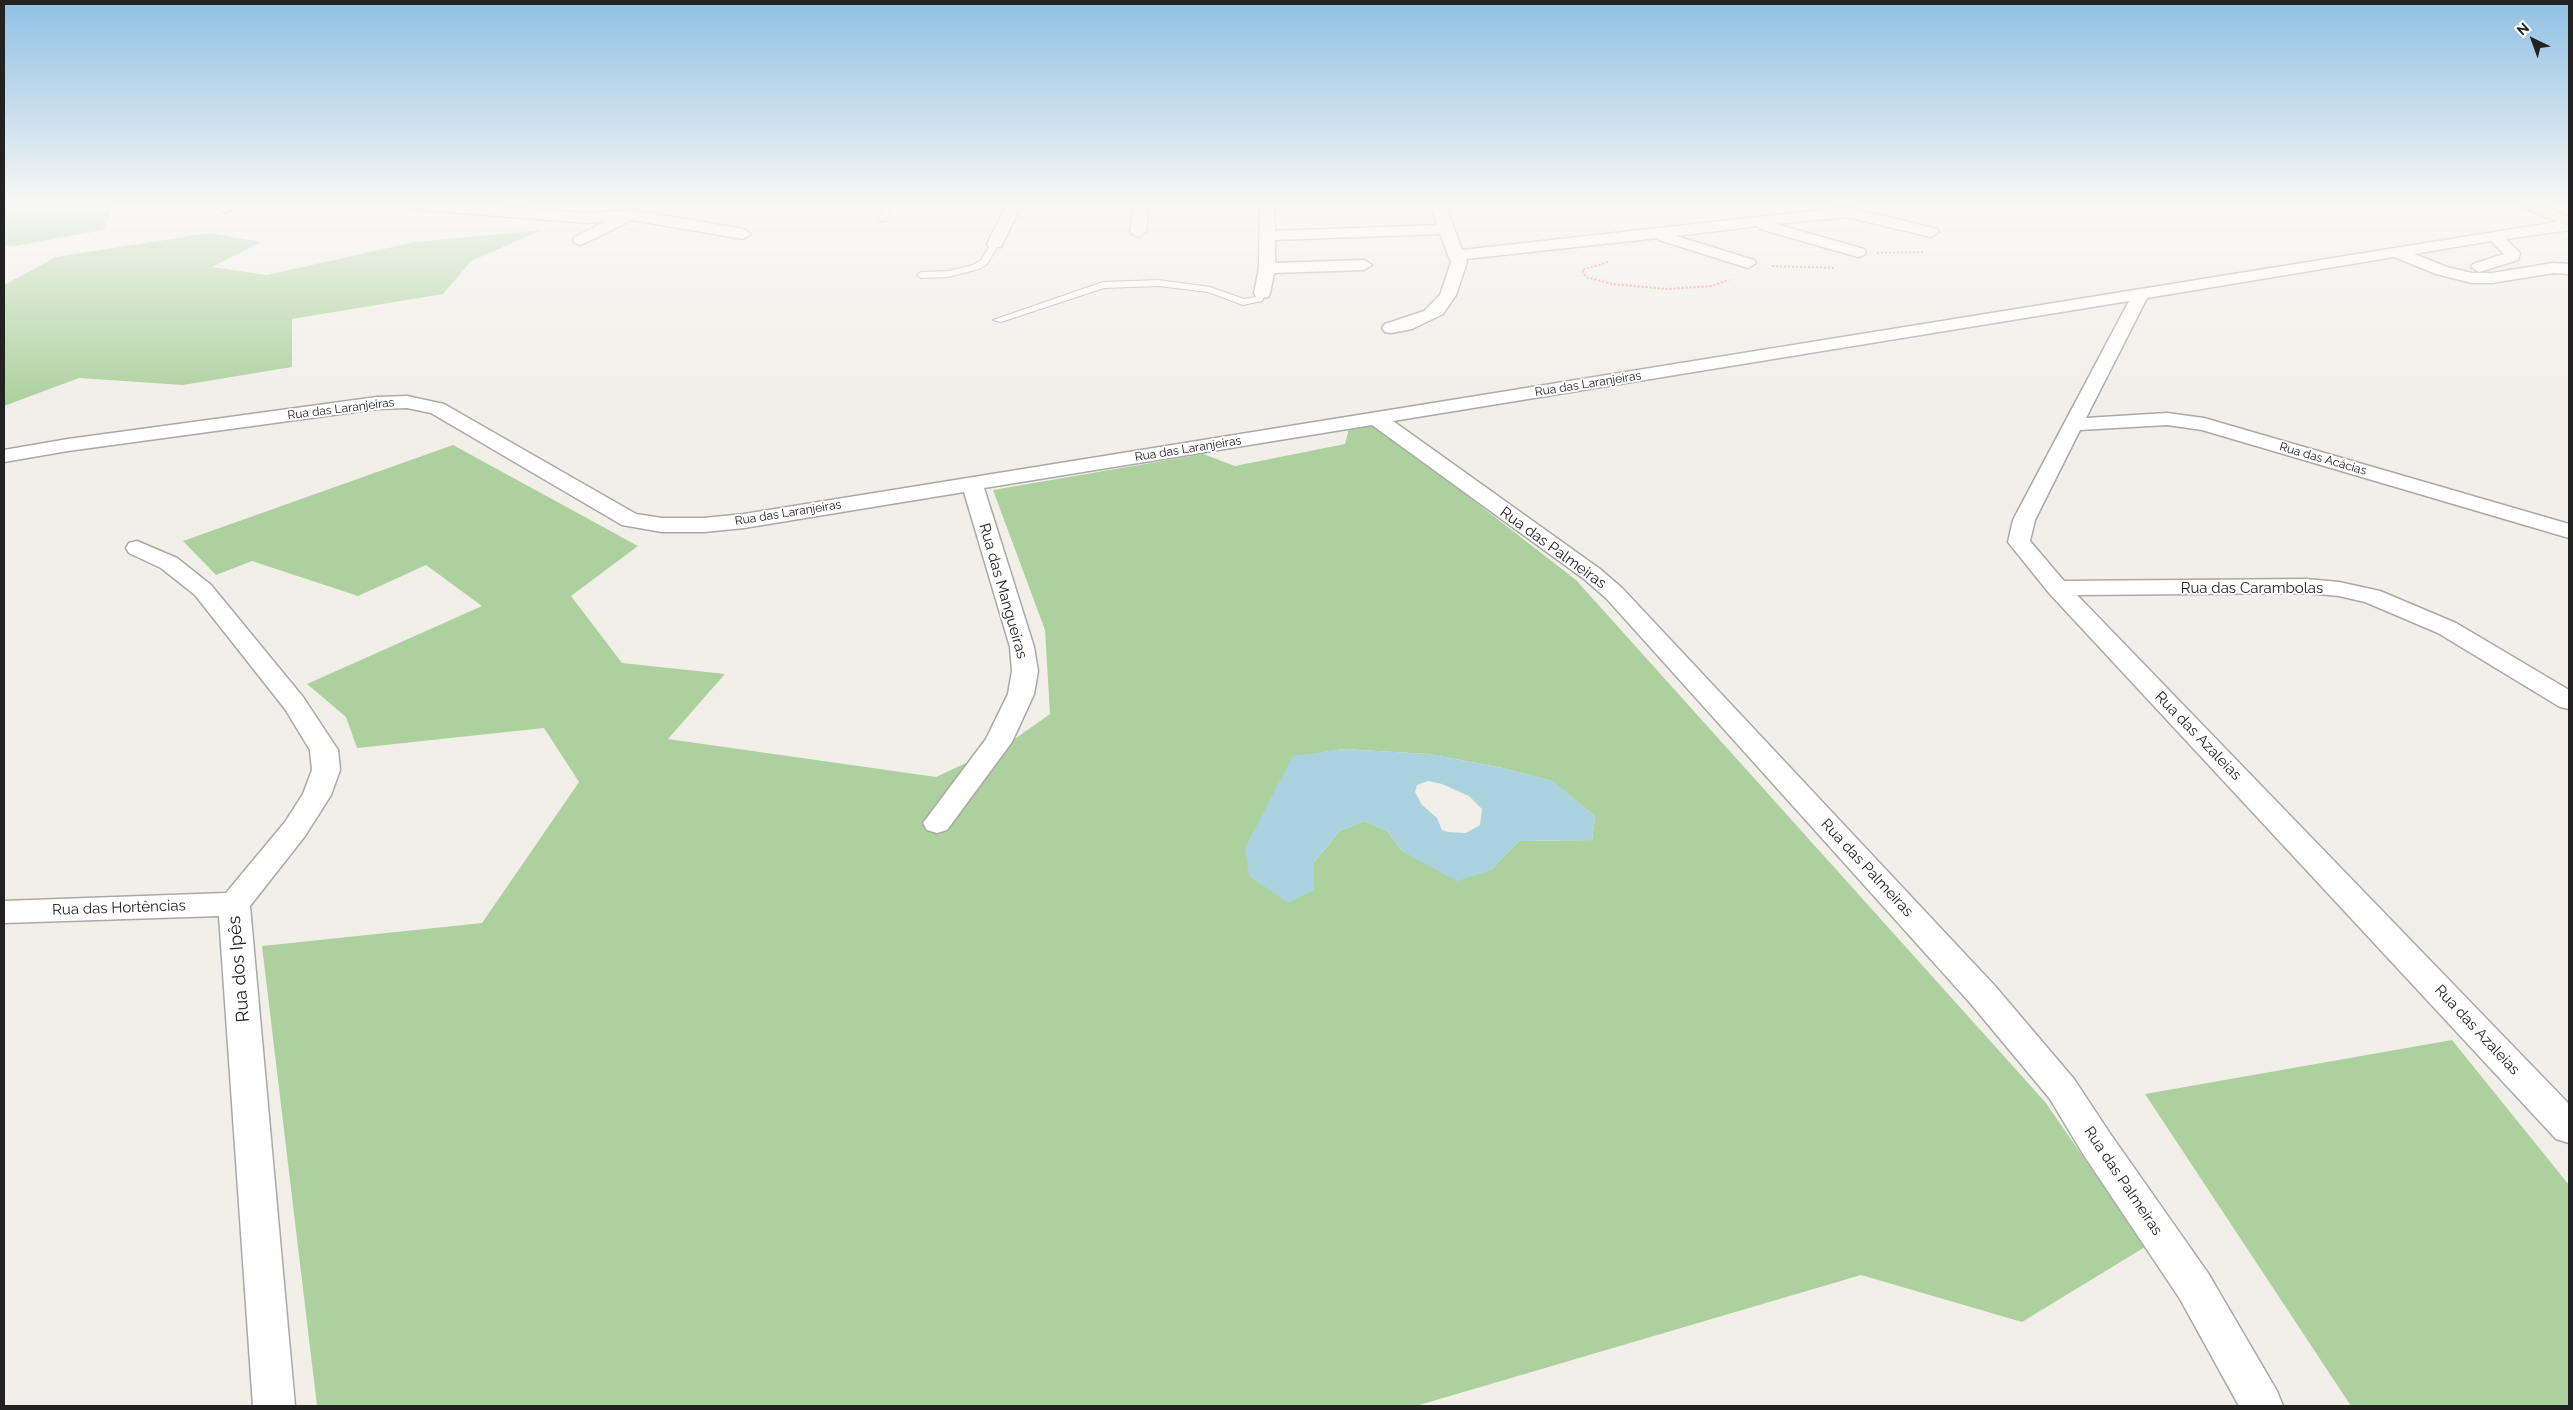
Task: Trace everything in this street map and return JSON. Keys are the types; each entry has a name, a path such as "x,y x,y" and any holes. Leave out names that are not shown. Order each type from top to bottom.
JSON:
{"street":[{"path":"1262,293 1267,270"},
{"path":"1391,328 1419,321 1437,310 1448,295 1457,270"},
{"name":"Rua das Laranjeiras","path":"4,456 68,445 367,404 407,402 437,408 630,520 662,525 704,525 744,521 2295,270"},
{"path":"2439,270 2472,278 2515,275 2549,270"},
{"path":"2442,271 2462,270"},
{"path":"2504,270 2515,275"},
{"name":"Rua das Azaleias","path":"2140,295 2024,520 2019,542 2057,588 2569,1128"},
{"name":"Rua das Palmeiras","path":"1376,418 1592,574 1614,592 1983,995 2062,1089 2096,1143 2194,1286 2262,1406"},
{"name":"Rua das Acácias","path":"2072,425 2167,419 2204,424 2569,531"},
{"name":"Rua das Mangueiras","path":"937,823 998,742 1021,694 1025,671 1022,647 972,484"},
{"name":"Rua dos Ipês","path":"137,548 169,564 203,590 305,718 324,750 326,770 317,795 295,829 234,904 274,1406"},
{"name":"Rua das Carambolas","path":"2057,588 2306,586 2339,589 2372,596 2407,609 2447,628 2569,701"},
{"name":"Rua das Hortências","path":"4,912 234,904"}],"lane":[{"path":"921,275 948,274 965,270"},
{"path":"998,320 1103,284 1159,283 1183,286 1210,290 1243,302 1259,299 1262,293"}],"green space":[{"path":"32,270 231,270 267,275 290,270 464,270 443,294 292,319 292,367 183,385 79,378 4,406 4,285"},
{"path":"1375,424 1576,580 2046,1103 2145,1247 2022,1322 1861,1275 1416,1406 317,1406 262,946 482,923 579,782 544,728 357,748 346,717 307,684 482,606 426,565 358,596 252,561 216,575 183,541 453,445 638,546 571,596 622,663 725,674 668,739 936,777 1009,743 1050,714 1045,630 993,490 1203,454 1235,466 1345,444 1349,428","holes":["1344,749 1428,754 1503,768 1552,781 1595,816 1592,840 1519,841 1490,871 1403,852 1387,831 1364,821 1340,831 1314,862 1314,890 1280,783 1293,757"]},
{"path":"2452,1040 2569,1185 2569,1406 2351,1406 2145,1094"}],"water":[{"path":"1344,749 1428,754 1503,768 1553,781 1595,816 1592,840 1519,841 1490,871 1457,881 1403,852 1387,831 1364,821 1340,831 1314,862 1314,890 1288,903 1249,876 1245,848 1293,756","holes":["1428,781 1442,784 1469,796 1482,809 1480,825 1466,833 1442,830 1437,818 1422,805 1415,792 1417,785"]}]}
